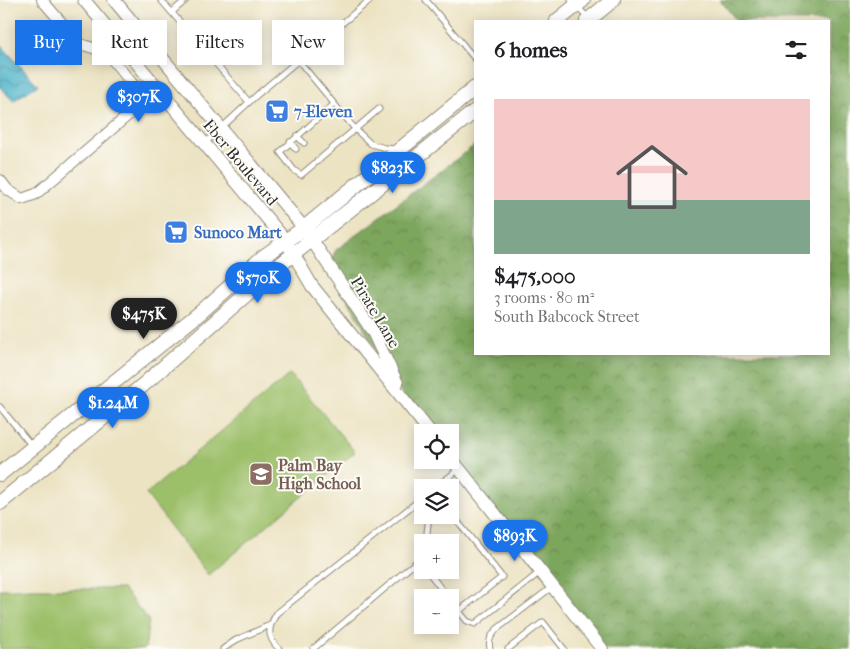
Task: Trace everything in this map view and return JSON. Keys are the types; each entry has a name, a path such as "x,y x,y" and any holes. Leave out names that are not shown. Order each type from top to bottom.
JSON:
{"main road":[{"path":"589,20 613,0"},
{"path":"558,20 577,2"},
{"path":"0,474 201,312 263,256 304,228 474,89"},
{"path":"0,503 142,386 294,255 474,112"}],"street":[{"path":"0,180 8,190 22,199 36,194 146,100 106,52 80,44 42,0"},
{"name":"Eber Boulevard","path":"84,0 286,240 294,255"},
{"name":"Eber Boulevard","path":"114,0 304,228 312,241"},
{"name":"Pirate Lane","path":"312,241 373,332 407,403"},
{"name":"Pirate Lane","path":"294,255 312,286 424,424"},
{"path":"459,469 602,649"}],"lane":[{"path":"161,0 249,102"},
{"path":"172,12 186,0"},
{"path":"344,22 370,0"},
{"path":"426,0 474,58"},
{"path":"577,2 587,20"},
{"path":"204,143 292,65"},
{"path":"302,65 334,104 371,144 385,148 400,149"},
{"path":"146,100 159,89"},
{"path":"334,104 280,152 294,170 301,175 312,167 317,158 345,135 356,129 379,108"},
{"path":"326,112 331,118"},
{"path":"317,119 322,125"},
{"path":"309,126 314,132"},
{"path":"297,136 304,143"},
{"path":"290,142 296,149"},
{"path":"307,162 312,167"},
{"path":"0,407 32,447"},
{"path":"446,479 459,469"},
{"path":"223,649 236,640 270,625 278,613 414,504"},
{"path":"459,523 502,577 459,611 467,621 475,624 541,572"},
{"path":"313,649 414,564"},
{"path":"434,579 441,589"},
{"path":"490,649 489,642 491,636 497,629 552,586"},
{"path":"508,649 543,622 564,649"},
{"path":"270,625 270,636 279,649"}],"green space":[{"path":"720,0 850,0 850,649 602,649 459,468 459,424 424,424 407,403 328,265 336,250 474,146 474,355 830,355 830,20 736,20"},
{"path":"290,374 355,452 208,575 146,494"},
{"path":"0,589 123,589 149,621 145,649 0,649"}],"water":[{"path":"0,44 15,60 15,65 19,65 38,85 13,101 0,87"}],"place":[{"name":"7-Eleven","path":"277,111"},
{"name":"Sunoco Mart","path":"176,232"},
{"name":"Palm Bay High School","path":"261,474"}]}
